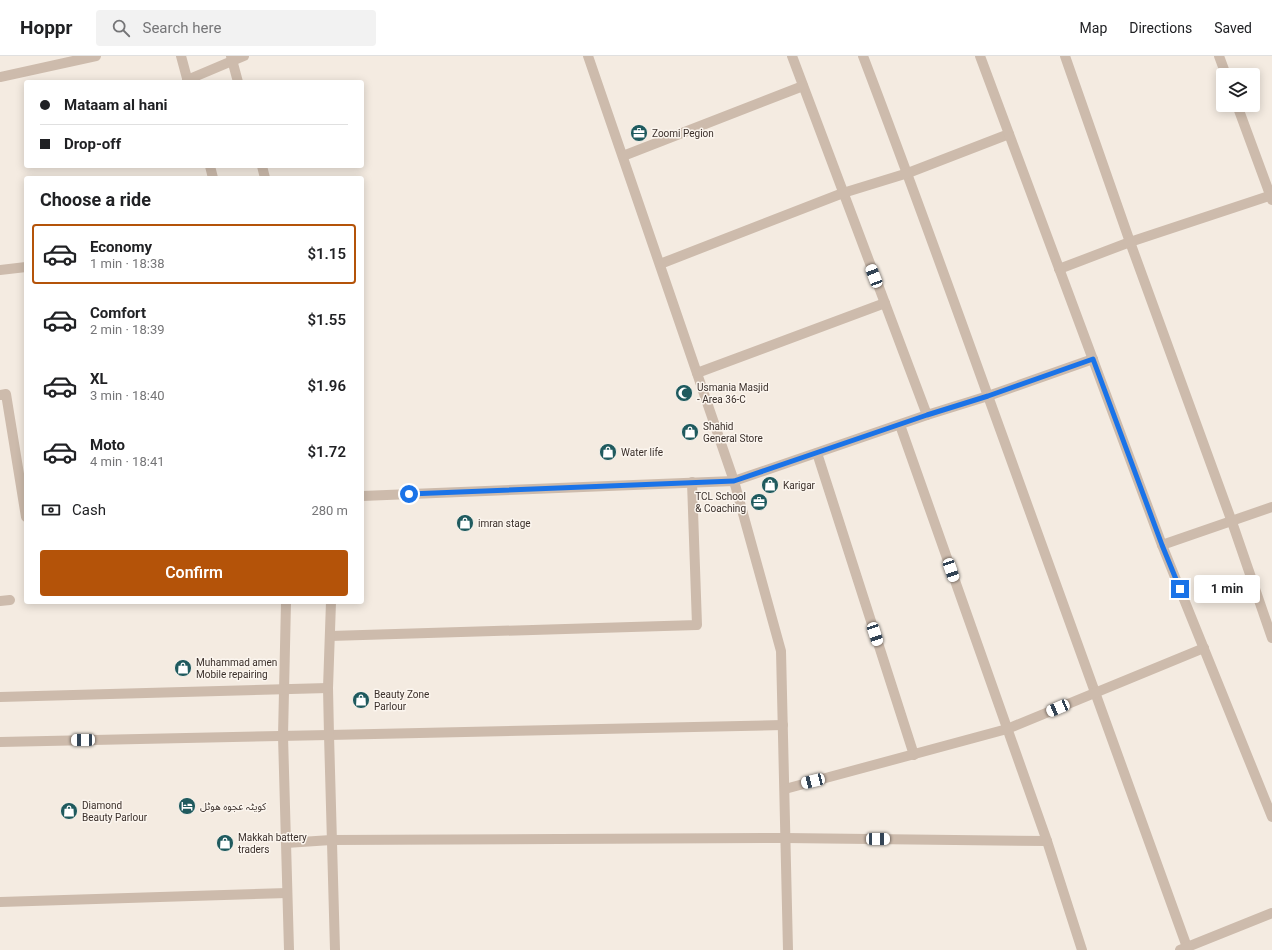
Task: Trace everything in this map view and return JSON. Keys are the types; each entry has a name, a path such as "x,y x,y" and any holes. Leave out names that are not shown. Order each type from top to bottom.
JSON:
{"street":[{"path":"0,77 96,56"},
{"path":"181,56 187,80"},
{"path":"189,80 232,58 244,56"},
{"path":"588,56 734,481 781,651 788,950"},
{"path":"792,56 927,415"},
{"path":"863,56 908,173 1096,692 1183,948 1272,914"},
{"path":"980,56 1162,545 1272,815"},
{"path":"1065,56 1272,638"},
{"path":"1219,56 1223,68"},
{"path":"232,58 238,80"},
{"path":"623,156 803,86"},
{"path":"1059,269 1130,242 1271,197 1240,112"},
{"path":"660,264 843,193 908,173 1009,134"},
{"path":"0,270 24,267"},
{"path":"697,373 885,304"},
{"path":"364,496 734,481 927,415 988,396 1093,359"},
{"path":"0,395 6,394 24,505"},
{"path":"900,425 1046,841 1082,950"},
{"path":"817,452 914,755"},
{"path":"330,636 697,625 692,482"},
{"path":"1162,545 1272,507"},
{"path":"286,604 283,736 289,950"},
{"path":"332,604 328,688 335,950"},
{"path":"784,789 1007,729 1204,648"},
{"path":"0,697 328,688"},
{"path":"0,742 783,725"},
{"path":"286,843 331,840 785,838 1046,841"},
{"path":"0,902 287,893"}],"place":[{"name":"Zoomi Pegion","path":"639,133"},
{"name":"Usmania Masjid - Area 36-C","path":"684,393"},
{"name":"Shahid General Store","path":"690,432"},
{"name":"Water life","path":"608,452"},
{"name":"Karigar","path":"770,485"},
{"name":"TCL School & Coaching","path":"759,502"},
{"name":"imran stage","path":"465,523"},
{"name":"Muhammad amen Mobile repairing","path":"183,668"},
{"name":"Beauty Zone Parlour","path":"361,700"},
{"name":"کویٹہ عجوہ ھوٹل","path":"187,806"},
{"name":"Diamond Beauty Parlour","path":"69,811"},
{"name":"Makkah battery traders","path":"225,843"}],"route":[{"path":"409,494 734,481 927,415 988,396 1093,359 1162,545 1180,589"}]}
